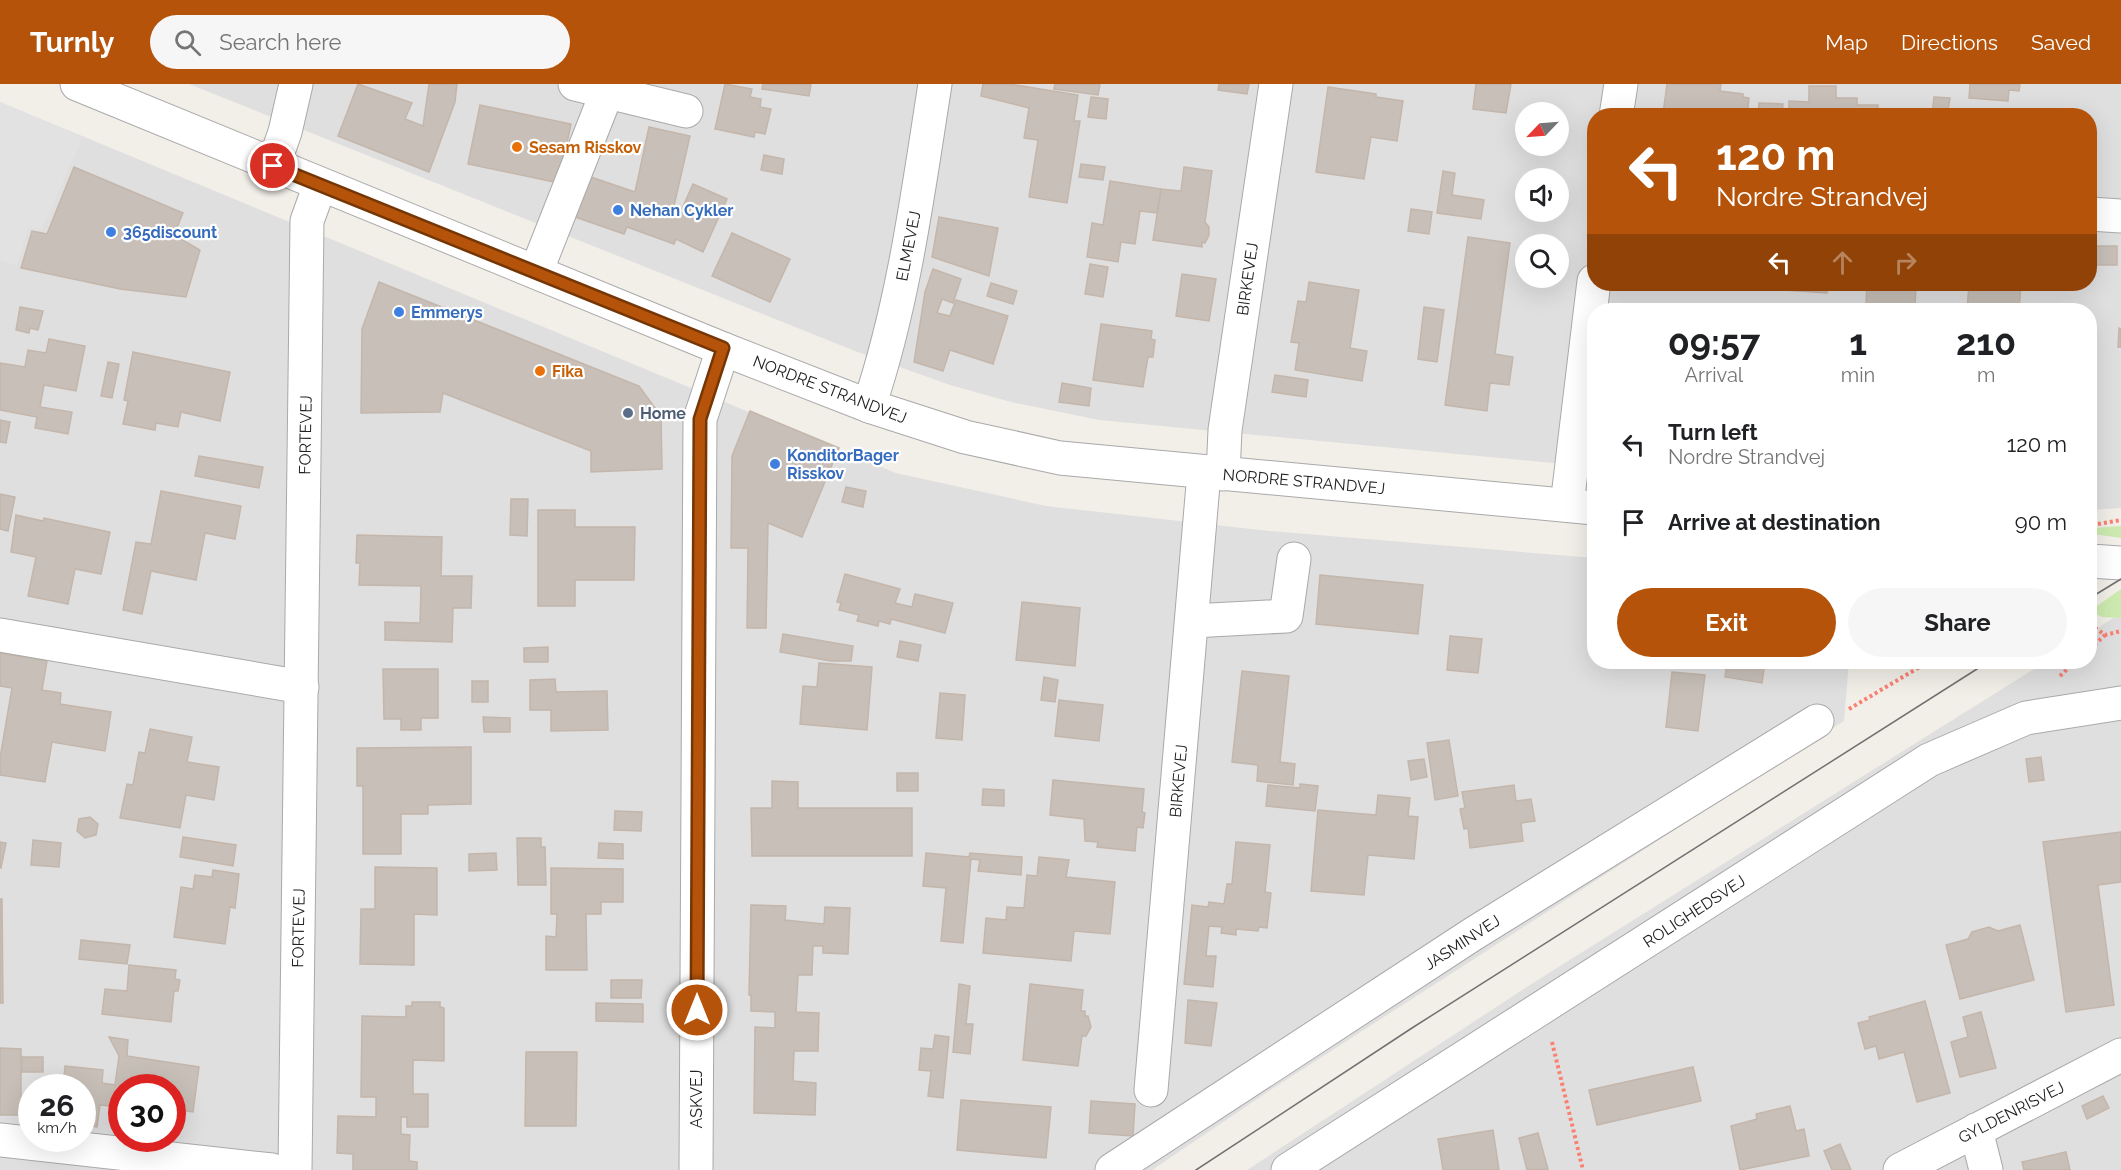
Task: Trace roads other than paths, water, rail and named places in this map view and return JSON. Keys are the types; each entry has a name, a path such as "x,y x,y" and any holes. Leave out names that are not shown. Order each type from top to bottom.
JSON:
{"street":[{"name":"NORDRE STRANDVEJ","path":"76,84 273,166 869,406 999,446 1060,458 1581,507"},
{"path":"273,166 285,132 297,84"},
{"path":"575,84 686,111"},
{"name":"ELMEVEJ","path":"869,406 884,363 911,234 935,84"},
{"name":"BIRKEVEJ","path":"1151,1090 1192,621 1213,473 1225,430 1276,84"},
{"path":"1617,108 1621,84"},
{"path":"536,272 607,92"},
{"name":"FORTEVEJ","path":"295,1170 307,221 320,185"},
{"path":"2097,214 2121,216"},
{"name":"ASKVEJ","path":"696,1170 700,419 723,348"},
{"path":"1581,507 1587,403"},
{"path":"1192,621 1286,616 1294,559"},
{"path":"0,635 302,687"},
{"name":"ROLIGHEDSVEJ","path":"1288,1170 1929,760 2026,718 2121,703"},
{"name":"JASMINVEJ","path":"1112,1170 1473,934 1817,721"},
{"name":"GYLDENRISVEJ","path":"1900,1170 2121,1055"},
{"path":"1976,1130 1986,1170"},
{"path":"0,1140 272,1170"}],"tram line":[{"path":"2097,594 2121,579"},
{"path":"1196,1170 1412,1028 1977,669"}],"place":[{"name":"Sesam Risskov","path":"517,147"},
{"name":"Nehan Cykler","path":"618,210"},
{"name":"365discount","path":"111,232"},
{"name":"Emmerys","path":"399,312"},
{"name":"Fika","path":"540,371"},
{"name":"Home","path":"628,413"},
{"name":"KonditorBager Risskov","path":"775,464"}]}
